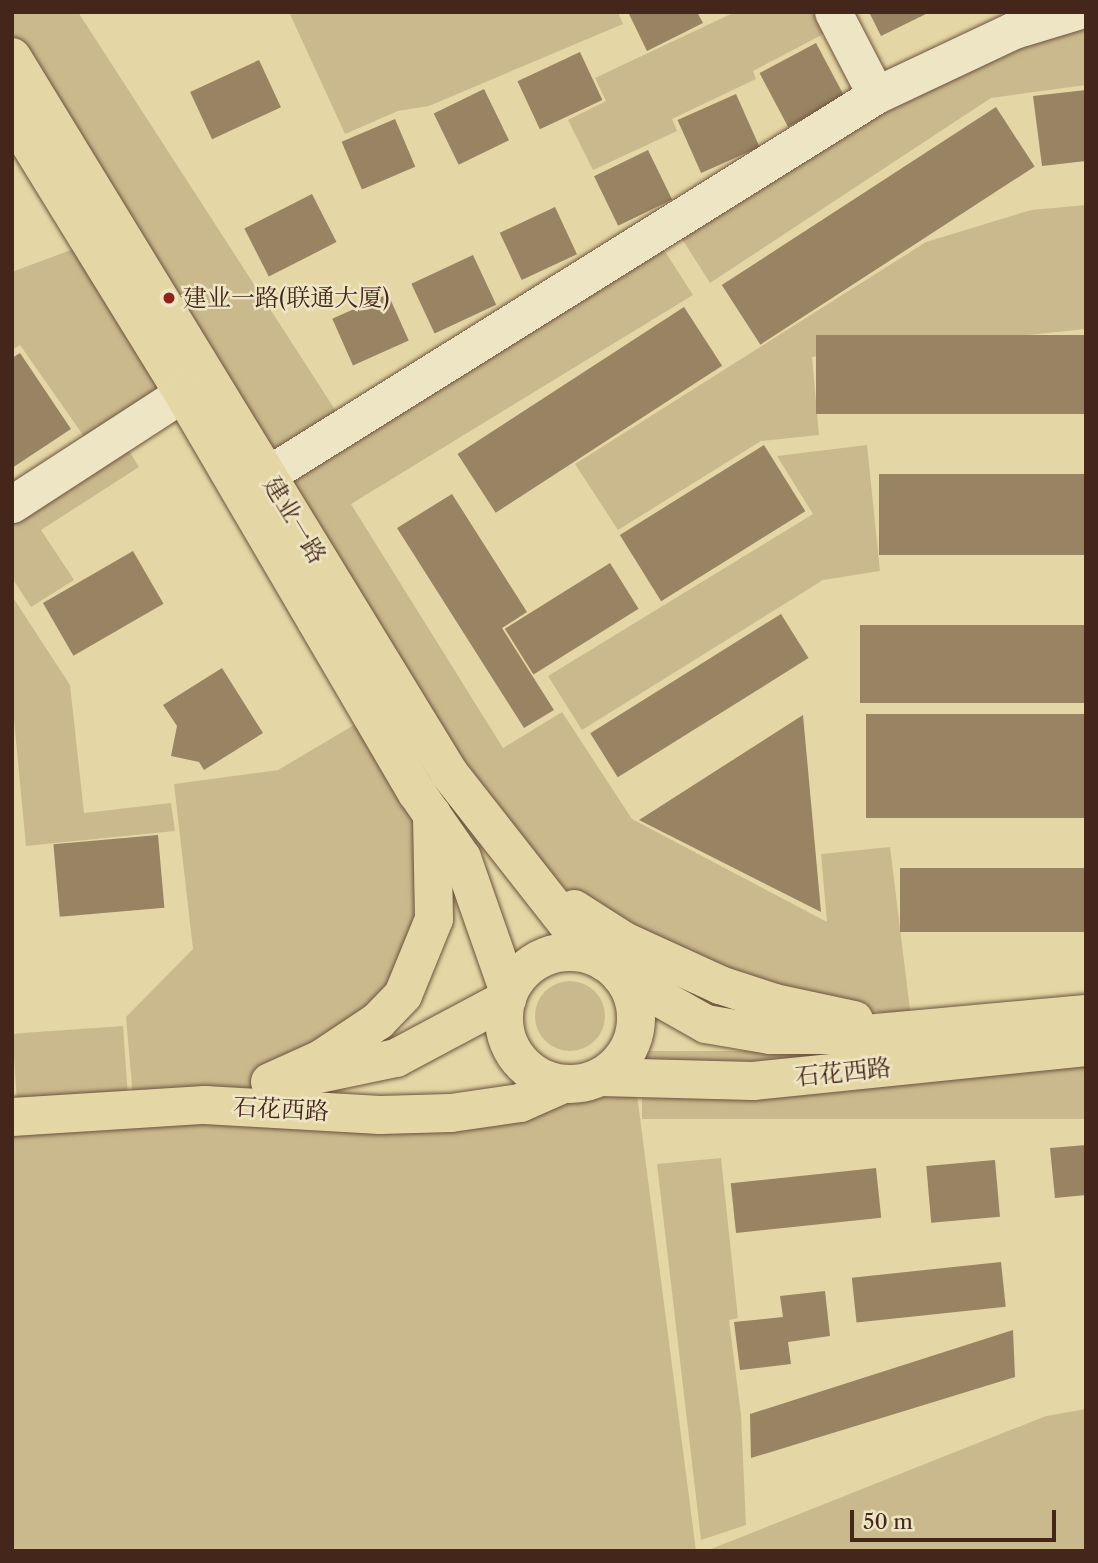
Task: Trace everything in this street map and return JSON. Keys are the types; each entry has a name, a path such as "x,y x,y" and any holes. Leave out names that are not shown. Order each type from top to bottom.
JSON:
{"main road":[{"name":"建业一路","path":"12,57 449,773 576,935 613,969"},
{"name":"建业一路","path":"12,115 183,393 466,867 508,996"},
{"path":"270,1082 321,1059 378,1021 403,995 434,919 432,814"},
{"path":"517,860 575,909 624,941 720,985 837,1017 929,1030"},
{"path":"578,953 613,969 632,993 635,1032 616,1066 581,1081 530,1071 517,1059 504,1027 508,996 518,976 550,955 578,953"},
{"name":"石花西路","path":"613,969 706,1024 741,1032 806,1037 929,1030 1086,1014"},
{"name":"石花西路","path":"205,1105 270,1082 396,1058 508,996"},
{"name":"石花西路","path":"12,1117 205,1105 380,1115 451,1113 520,1103 581,1081 753,1081 1086,1046"}],"street":[{"path":"833,12 876,94"},
{"path":"267,475 876,94 1014,30 1074,12"},
{"path":"12,504 183,393"}],"shaded area":[{"path":"12,12 78,12 343,422 273,464 12,40"},
{"path":"289,12 618,12 623,24 429,106 398,111 345,134"},
{"path":"735,12 827,12 835,28 753,71 756,79 672,119 677,131 593,170 568,120 606,101 595,78"},
{"path":"1086,18 1086,85 991,98 710,283 677,231 877,100"},
{"path":"1086,205 1086,329 812,357 819,435 761,441 618,530 575,464 926,242 1031,210"},
{"path":"657,239 693,295 351,504 503,748 562,712 632,819 827,922 821,854 890,847 911,1018 773,992 581,901 525,854 466,779 283,475"},
{"path":"84,245 171,392 90,445 20,345 12,350 12,272"},
{"path":"122,440 139,467 41,530 74,580 31,607 12,578 12,510"},
{"path":"867,445 880,571 823,580 582,730 548,676 813,514 777,456"},
{"path":"12,596 70,685 84,813 171,803 175,831 26,846 12,699"},
{"path":"371,715 432,815 402,995 269,1081 205,1104 380,1115 600,1078 635,1079 696,1551 12,1551 12,1118 134,1109 126,1017 193,949 174,784 278,770"},
{"path":"570,981 595,991 605,1016 595,1041 570,1051 545,1041 535,1016 545,991"},
{"path":"123,1026 128,1103 18,1111 12,1034"},
{"path":"642,1051 1086,1051 1086,1119 642,1119"},
{"path":"721,1158 738,1318 729,1320 741,1415 746,1525 701,1540 657,1164"},
{"path":"1086,1409 1086,1551 706,1551 1046,1416"}],"building":[{"path":"628,12 697,12 703,23 647,51"},
{"path":"869,12 930,12 881,36"},
{"path":"816,43 845,97 788,127 759,73"},
{"path":"580,52 602,100 540,129 517,81"},
{"path":"259,60 281,107 212,139 190,92"},
{"path":"484,89 509,140 459,165 434,114"},
{"path":"1086,90 1086,161 1042,166 1033,96"},
{"path":"736,94 760,147 701,173 678,120"},
{"path":"996,107 1035,167 760,345 722,285"},
{"path":"395,119 415,167 362,190 342,142"},
{"path":"648,150 672,199 618,226 594,176"},
{"path":"312,194 337,242 269,277 244,229"},
{"path":"555,207 577,254 522,280 500,233"},
{"path":"473,255 496,305 435,334 411,284"},
{"path":"388,294 409,341 353,365 332,319"},
{"path":"684,307 722,366 496,513 458,454"},
{"path":"816,335 1086,335 1086,414 816,414"},
{"path":"20,353 71,429 12,468 12,358"},
{"path":"764,445 805,511 661,601 620,535"},
{"path":"879,474 1086,474 1086,555 879,555"},
{"path":"452,494 527,612 502,628 554,710 524,728 397,528"},
{"path":"133,551 164,604 73,656 43,603"},
{"path":"610,563 639,609 533,675 505,629"},
{"path":"781,614 809,658 618,777 590,733"},
{"path":"860,625 1086,625 1086,703 860,703"},
{"path":"222,668 263,733 204,770 199,762 171,756 177,726 163,705"},
{"path":"866,714 1086,714 1086,818 866,818"},
{"path":"803,715 821,912 639,820"},
{"path":"158,835 164,908 60,917 53,844"},
{"path":"900,868 1086,868 1086,932 900,932"},
{"path":"1086,1145 1086,1195 1055,1198 1050,1148"},
{"path":"995,1160 1000,1217 931,1223 926,1166"},
{"path":"876,1168 881,1218 736,1233 731,1183"},
{"path":"1001,1262 1006,1307 857,1322 852,1278"},
{"path":"825,1291 830,1336 788,1342 791,1364 740,1370 734,1322 783,1317 780,1296"},
{"path":"1013,1330 1015,1377 751,1458 750,1414"}],"place":[{"name":"建业一路(联通大厦)","path":"169,298"}]}
